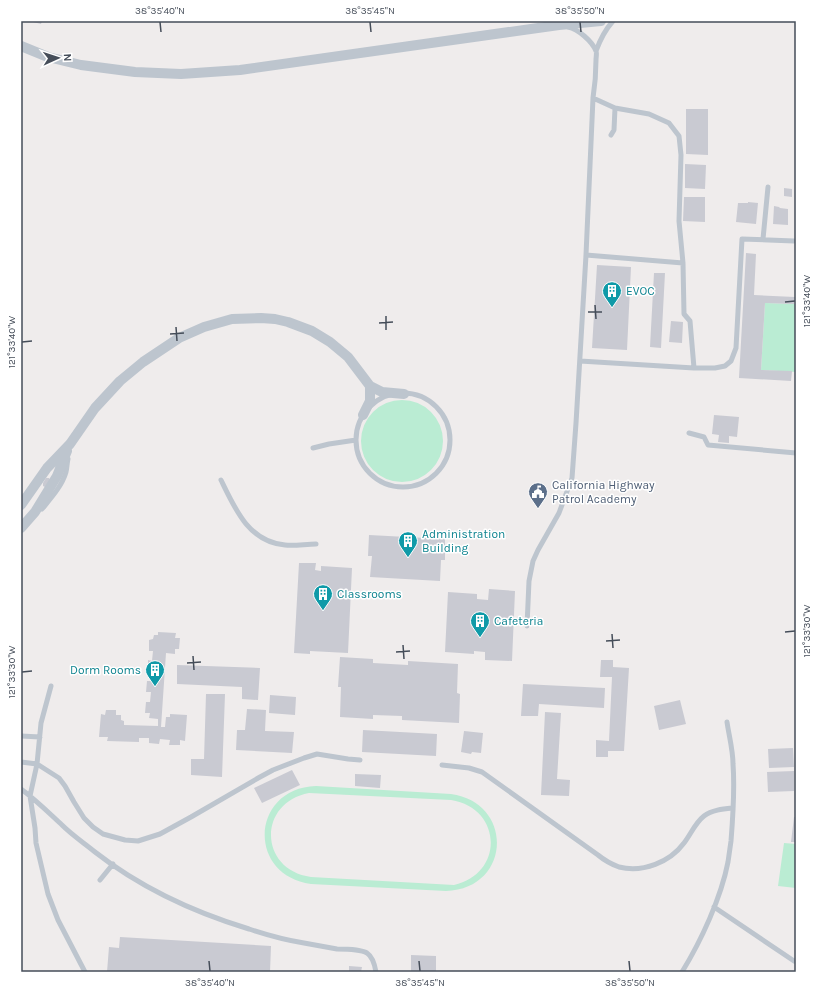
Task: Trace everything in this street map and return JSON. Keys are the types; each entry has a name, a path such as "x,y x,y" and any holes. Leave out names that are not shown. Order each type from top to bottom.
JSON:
{"street":[{"path":"21,46 48,58 82,65 135,72 181,74 248,69 559,25 601,21"},
{"path":"21,505 47,468 70,444 95,408 120,381 143,362 179,338 204,327 232,319 262,318 288,322 312,331 330,342 348,357 370,386 382,392 404,394"},
{"path":"364,415 370,401 370,386"},
{"path":"21,528 35,512 57,476 70,444"}],"lane":[{"path":"527,626 529,581 533,561 559,513 572,478 586,255 593,98 596,78 596,51 604,34 614,21"},
{"path":"559,25 572,28 582,33 596,51"},
{"path":"593,98 615,108 649,114 669,123 679,136 681,155 679,221 683,263 684,314 690,321 694,368"},
{"path":"611,135 614,130 615,108"},
{"path":"763,239 768,187"},
{"path":"580,362 694,368 716,368 725,366 731,361 736,348 742,239 794,241"},
{"path":"586,255 683,263"},
{"path":"404,394 411,394 426,400 438,409 446,422 449,445 448,453 435,475 428,480 413,486 396,487 388,485 373,477 367,471 359,457 356,440 358,427 364,415 371,406 381,399 392,395 404,394"},
{"path":"689,433 704,437 708,445 796,453"},
{"path":"313,448 356,440"},
{"path":"21,532 51,499 62,482 66,472 70,444"},
{"path":"221,480 240,516 258,536 275,544 316,544"},
{"path":"51,686 41,723 37,764 30,796 36,843 48,894 63,931 85,972"},
{"path":"682,972 698,944 714,907 722,886 728,862 732,825 734,764 727,722"},
{"path":"21,736 40,737"},
{"path":"21,762 37,764 59,778 84,818 103,834 113,838 138,841 160,834 273,770 304,758 317,754 360,760"},
{"path":"442,765 469,768 482,772 603,859 620,867 635,868 658,864 675,853 704,816 718,810 733,808"},
{"path":"21,789 64,827 134,880 197,911 236,925 276,937 336,948 357,950 367,953 372,959 376,972"},
{"path":"100,880 113,864"},
{"path":"714,907 794,961"}],"green space":[{"path":"765,303 796,304 796,372 761,370"},
{"path":"402,400 418,403 431,412 440,425 443,441 440,457 431,470 418,479 402,482 386,479 373,470 364,457 361,441 364,425 373,412 386,403"},
{"path":"316,786 451,794 472,801 486,813 495,828 497,845 493,862 483,876 468,887 446,891 311,884 290,877 275,865 267,850 265,832 269,816 279,801 294,790","holes":["309,793 451,800 468,805 480,815 488,827 491,841 489,855 482,868 471,878 454,885 311,877 294,872 281,862 274,850 271,836 273,822 280,809 292,799"]},
{"path":"784,843 796,844 796,888 778,886"}],"building":[{"path":"33,21 42,21 41,24"},
{"path":"686,109 708,109 708,155 686,154"},
{"path":"685,164 706,165 705,189 685,188"},
{"path":"784,188 792,189 792,197 784,196"},
{"path":"684,197 705,197 705,222 683,221"},
{"path":"738,203 758,203 756,224 736,222"},
{"path":"774,206 788,209 788,225 773,224"},
{"path":"746,253 756,254 754,295 795,297 794,304 765,303 761,370 792,371 791,381 739,378"},
{"name":"EVOC","path":"597,265 631,267 627,350 592,348"},
{"path":"654,273 665,273 661,348 650,347"},
{"path":"671,321 683,322 682,343 669,342"},
{"path":"714,415 739,417 737,437 729,436 729,443 718,442 719,435 712,434"},
{"path":"46,478 49,478 50,480 45,487 43,486 43,483"},
{"name":"Administration Building","path":"369,535 445,539 445,560 441,560 440,581 370,577 372,556 368,556"},
{"name":"Classrooms","path":"299,563 316,563 315,570 321,571 321,566 352,568 348,653 310,651 310,654 294,653"},
{"name":"Cafeteria","path":"489,589 515,591 512,661 485,660 485,652 474,651 474,654 445,652 448,592 477,594 477,599 488,600"},
{"name":"Dorm Rooms","path":"158,632 176,633 175,638 180,638 179,649 175,649 175,654 166,653 161,727 165,727 166,717 170,717 170,714 187,715 185,741 180,740 180,745 169,745 170,740 160,739 159,744 149,743 149,738 139,738 139,742 107,741 108,737 99,737 101,714 105,715 106,710 116,710 116,715 121,715 121,720 124,721 124,725 158,726 158,719 149,718 150,713 145,713 146,702 150,702 151,692 146,692 147,681 151,681 152,672 148,671 148,660 152,661 153,651 149,651 149,640 153,639 154,635 158,635"},
{"path":"340,657 373,659 373,663 408,665 408,661 458,664 457,693 460,694 459,723 402,720 402,716 373,715 373,719 340,717 341,687 338,687"},
{"path":"601,660 613,660 613,667 629,668 624,751 608,751 608,757 596,757 596,740 609,741 612,677 600,677"},
{"path":"177,665 260,668 258,700 242,699 242,687 177,684"},
{"path":"523,684 605,688 604,708 539,704 538,716 521,716"},
{"path":"206,694 225,694 222,777 191,775 191,759 204,759"},
{"path":"270,695 296,697 295,715 269,713"},
{"path":"680,700 686,724 659,730 654,706"},
{"path":"247,709 266,710 265,731 294,732 292,753 236,750 237,730 245,730"},
{"path":"545,712 561,713 557,779 570,780 569,796 541,795"},
{"path":"363,730 437,734 436,756 362,752"},
{"path":"464,731 483,733 481,753 472,752 471,754 461,752"},
{"path":"793,748 794,767 769,768 768,749"},
{"path":"292,770 300,785 262,803 254,788"},
{"path":"794,771 794,791 768,792 767,772"},
{"path":"355,774 381,775 380,788 355,786"},
{"path":"794,817 796,817 796,842 791,842"},
{"path":"120,937 271,946 270,972 107,972 109,947 119,948"},
{"path":"411,955 436,956 436,972 411,972"},
{"path":"349,966 362,967 361,972 349,972"}],"place":[{"name":"EVOC","path":"612,308"},
{"name":"California Highway Patrol Academy","path":"538,509"},
{"name":"Administration Building","path":"408,558"},
{"name":"Classrooms","path":"323,611"},
{"name":"Cafeteria","path":"480,638"},
{"name":"Dorm Rooms","path":"155,687"}]}
